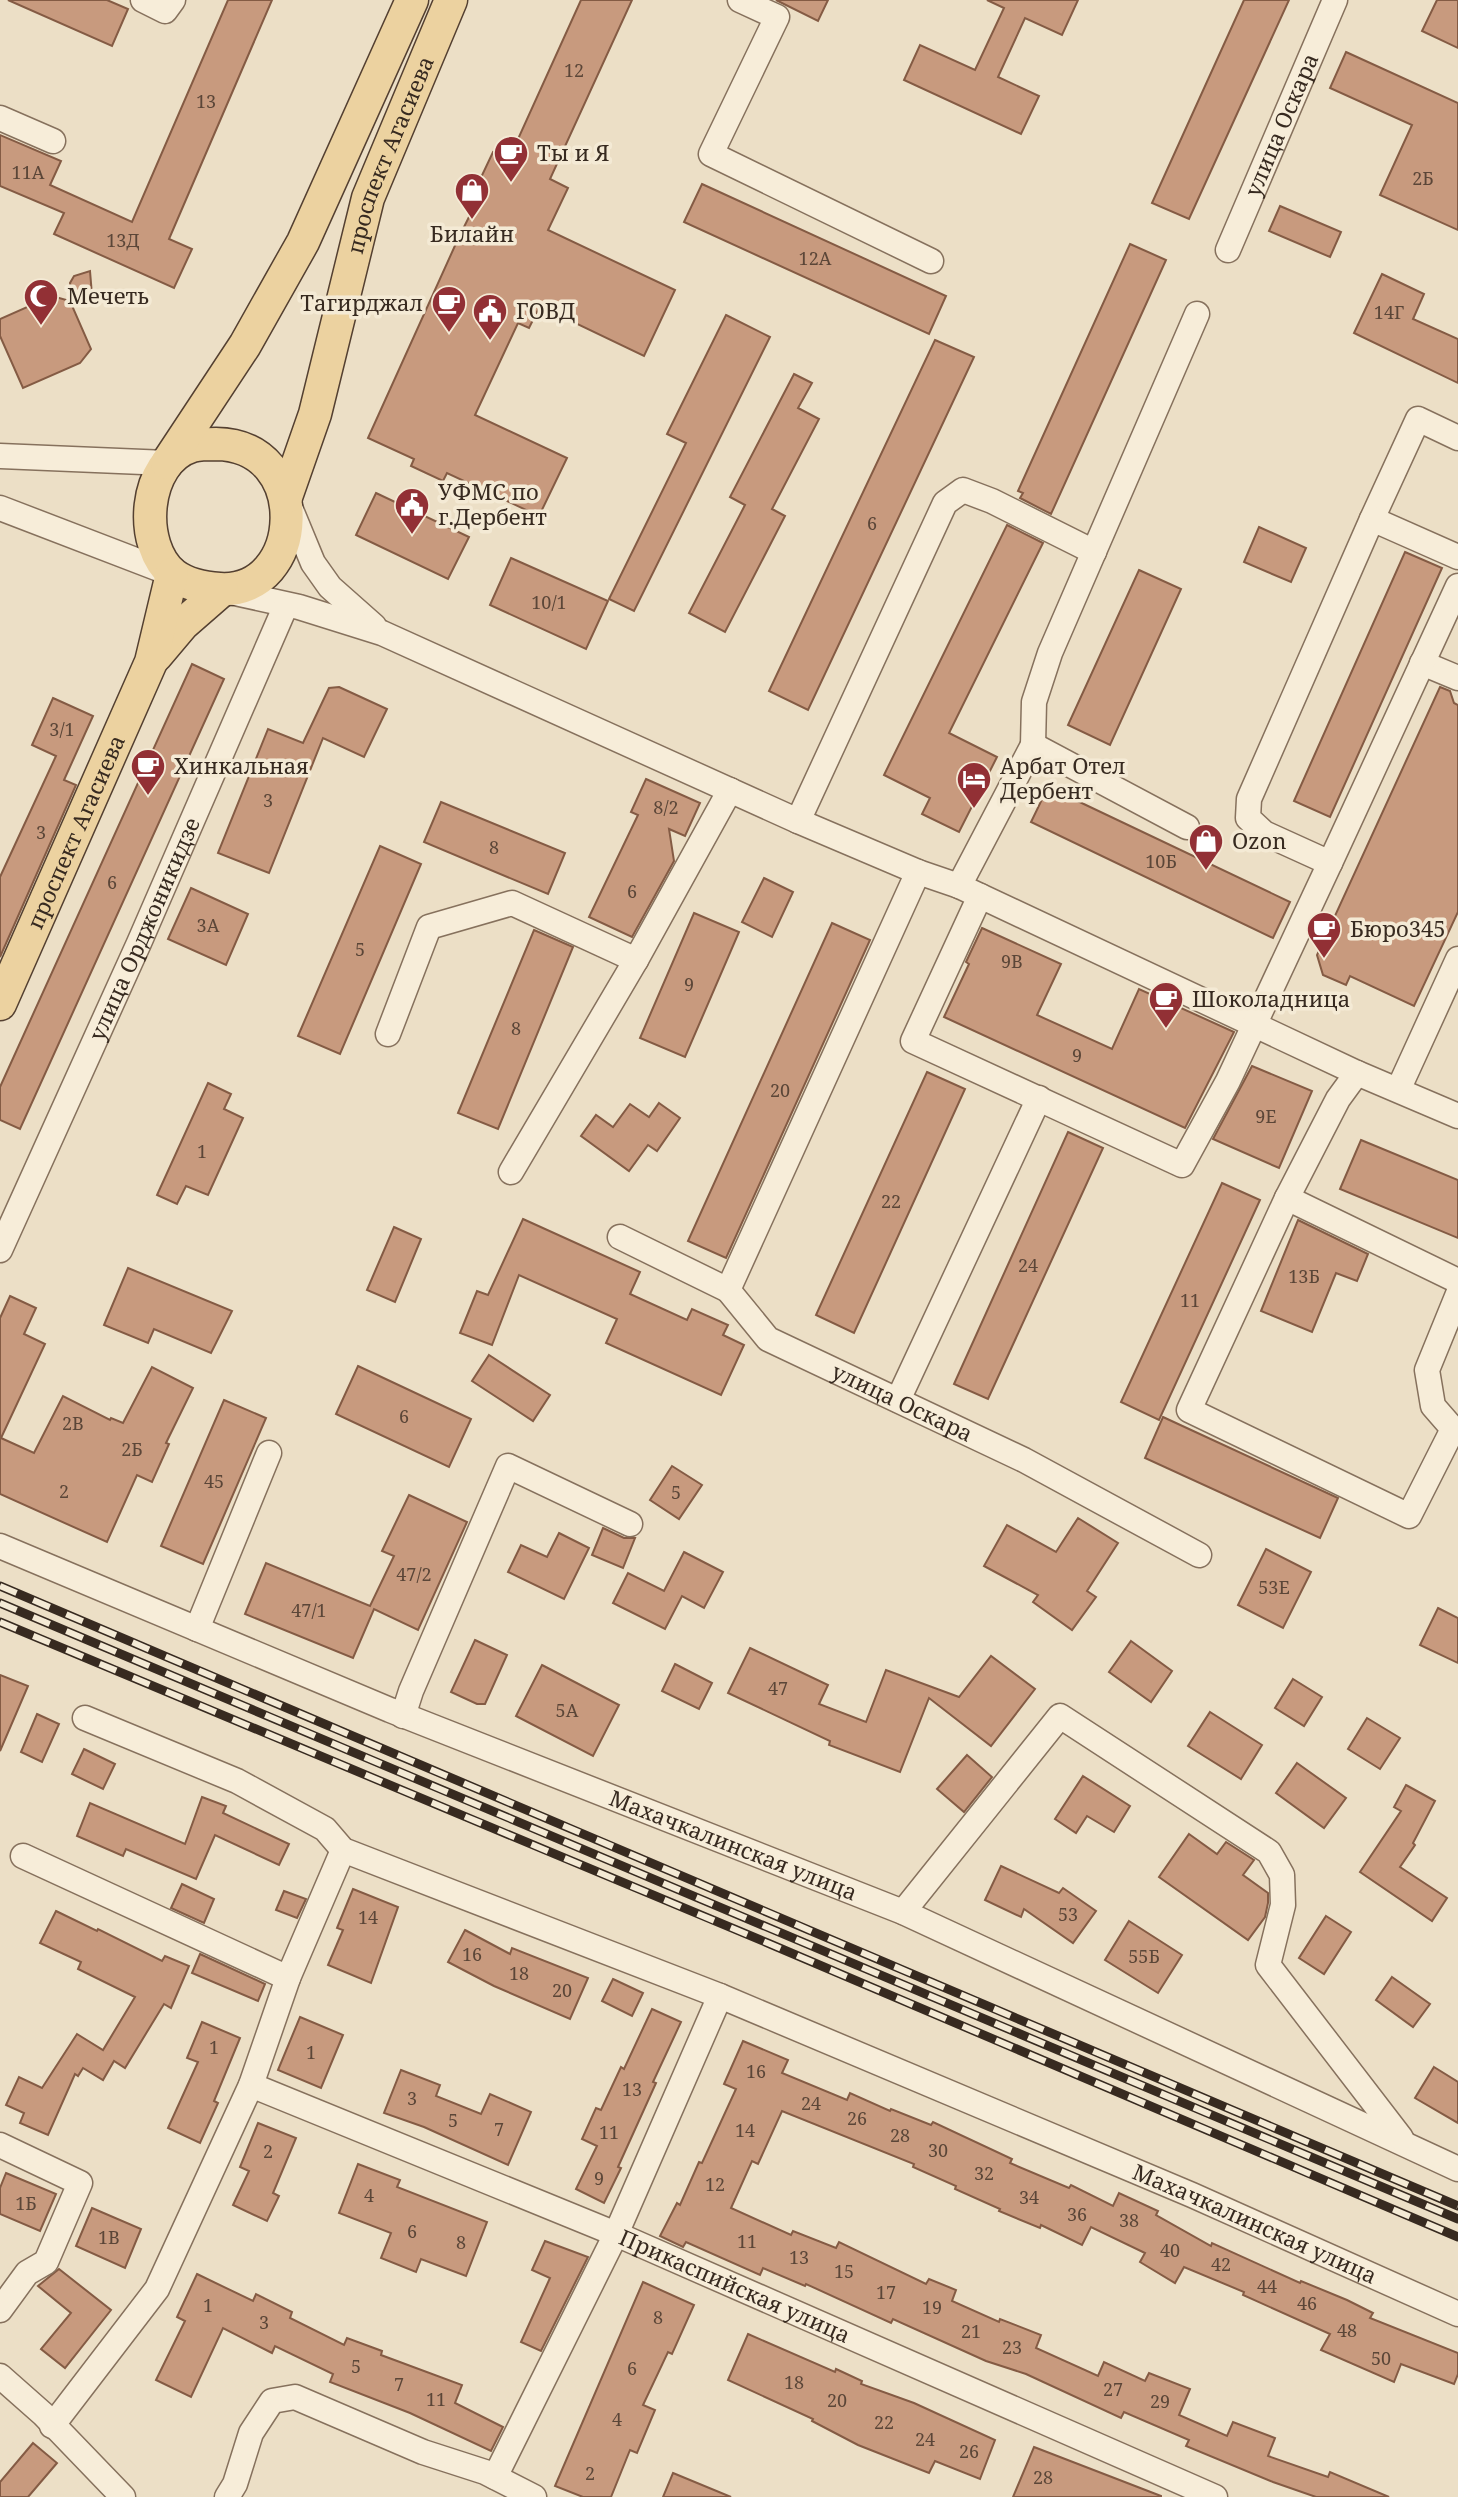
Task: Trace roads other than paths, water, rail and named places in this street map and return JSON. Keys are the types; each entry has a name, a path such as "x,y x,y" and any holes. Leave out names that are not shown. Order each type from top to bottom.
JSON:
{"main road":[{"name":"проспект Агасиева","path":"167,463 237,357 295,256 332,183 412,0"},
{"name":"проспект Агасиева","path":"286,497 315,414 368,198 451,0"},
{"path":"235,444 259,456 274,472 286,497 288,526 279,554 268,569 246,586 222,590 195,585 172,574 153,544 152,489 167,463 190,447 235,444"},
{"name":"проспект Агасиева","path":"0,1004 151,662 172,574"},
{"name":"проспект Агасиева","path":"151,662 183,624 222,590"}],"street":[{"path":"143,0 165,11 173,0"},
{"path":"740,0 780,8 711,154 931,261"},
{"name":"улица Оскара","path":"1228,250 1335,0"},
{"path":"0,118 53,141"},
{"path":"1197,314 1050,653 1034,702 1033,745 970,891 913,1041 1182,1165 1228,1081 1458,586"},
{"path":"1330,863 1264,833 1248,818 1249,799 1418,419 1458,438"},
{"path":"0,456 167,463"},
{"path":"798,821 945,503 963,490 992,501 1094,552"},
{"path":"286,497 313,563 330,587 382,633"},
{"path":"0,508 172,574"},
{"path":"1372,519 1458,557"},
{"path":"222,590 382,633 798,821 970,891 1357,1073 1399,1088 1458,1116"},
{"name":"улица Орджоникидзе","path":"0,1250 139,943 286,605"},
{"path":"1422,663 1458,678"},
{"path":"1033,745 1187,827"},
{"path":"511,1172 636,960 730,790"},
{"path":"728,1290 918,872"},
{"path":"388,1034 429,927 512,903 636,960"},
{"path":"1399,1088 1458,959"},
{"path":"1357,1073 1338,1099 1287,1198 1189,1410 1409,1516 1453,1429 1433,1406 1427,1370 1458,1294"},
{"path":"898,1400 1039,1098"},
{"path":"1287,1198 1458,1281"},
{"name":"улица Оскара","path":"620,1237 728,1290 768,1339 1024,1460 1199,1555"},
{"path":"197,1629 269,1453"},
{"path":"403,1716 508,1466 630,1524"},
{"name":"Махачкалинская улица","path":"0,1546 403,1716 903,1912 1458,2169"},
{"path":"903,1912 1060,1716 1269,1852 1282,1875 1283,1905 1268,1965 1405,2142"},
{"name":"Махачкалинская улица","path":"85,1718 237,1781 325,1829 343,1850 720,1996 1192,2195 1458,2314"},
{"path":"53,2426 157,2289 251,2085 288,1978 343,1850"},
{"path":"23,1856 288,1978"},
{"path":"495,2477 616,2234 720,1996"},
{"name":"Прикаспийская улица","path":"251,2085 616,2234 1215,2497"},
{"path":"0,2145 80,2183 46,2262 27,2273 0,2310"},
{"path":"0,2377 53,2426 121,2497"},
{"path":"227,2497 235,2484 251,2433 272,2401 295,2397 423,2452 495,2477 534,2497"}],"railway":[{"path":"0,1586 1458,2206"},
{"path":"0,1603 1458,2219"},
{"path":"0,1622 770,1944 1458,2237"}],"place":[{"name":"Ты и Я","path":"511,184"},
{"name":"Билайн","path":"472,221"},
{"name":"Мечеть","path":"41,327"},
{"name":"Тагирджал","path":"449,334"},
{"name":"ГОВД","path":"490,342"},
{"name":"УФМС по г.Дербент","path":"412,536"},
{"name":"Хинкальная","path":"148,797"},
{"name":"Арбат Отел Дербент","path":"974,810"},
{"name":"Ozon","path":"1206,872"},
{"name":"Бюро345","path":"1324,960"},
{"name":"Шоколадница","path":"1166,1030"}]}
